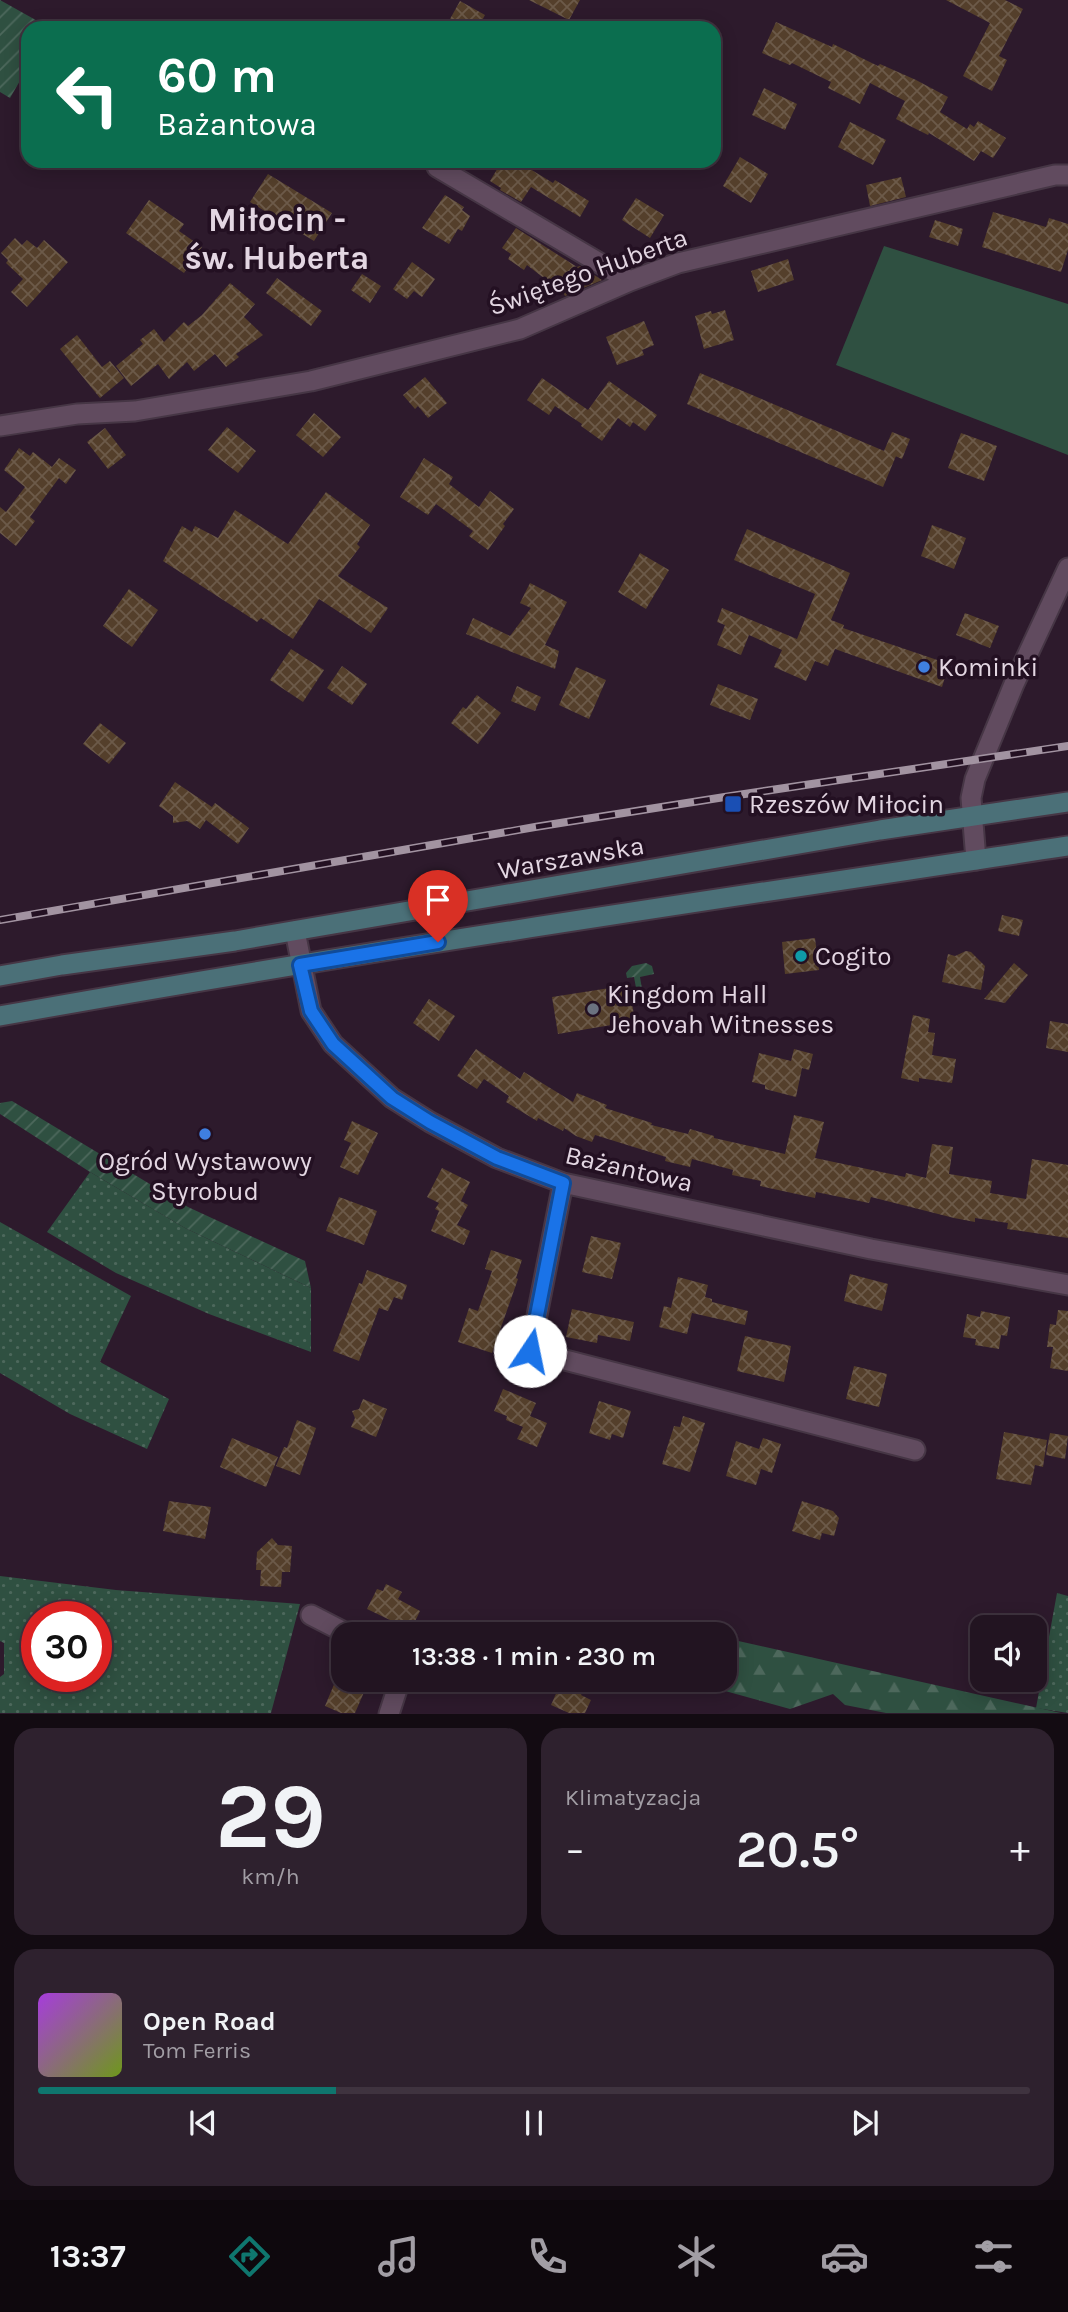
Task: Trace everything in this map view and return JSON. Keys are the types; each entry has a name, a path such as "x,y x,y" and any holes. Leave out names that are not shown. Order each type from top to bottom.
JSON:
{"main road":[{"name":"Warszawska","path":"0,976 295,932 880,830 1068,802"},
{"path":"0,1016 772,889 1068,846"}],"street":[{"path":"439,168 630,281"},
{"name":"Świętego Huberta","path":"0,426 77,414 135,411 311,380 520,329 678,263 1055,175 1068,175"},
{"path":"975,860 971,799 983,759 1014,684 1068,568"},
{"name":"Bażantowa","path":"295,932 311,1011 333,1044 392,1098 497,1158 563,1183 871,1249 1068,1285"},
{"path":"563,1183 530,1351 915,1450"},
{"path":"311,1615 331,1625"},
{"path":"389,1713 396,1692"}],"green space":[{"path":"0,0 38,21 21,21 21,79 10,98 0,92"},
{"path":"884,246 1068,304 1068,455 836,365"},
{"path":"646,963 652,966 654,974 640,977 645,1007 639,1004 634,977 627,978 626,973 632,966"},
{"path":"12,1101 188,1207 305,1261 311,1288 185,1228 90,1172 0,1114 0,1103"},
{"path":"90,1172 185,1228 311,1288 311,1352 209,1314 116,1273 47,1232"},
{"path":"0,1222 131,1296 100,1362 169,1399 147,1449 70,1414 0,1373"},
{"path":"0,1576 116,1590 300,1604 271,1713 0,1713 4,1643 0,1641"},
{"path":"1057,1593 1068,1596 1068,1713 1036,1708 1039,1692 1047,1692 1047,1648"},
{"path":"737,1641 1061,1713 886,1713 845,1705 833,1694 790,1709 729,1692 737,1692"}],"building":[{"path":"529,0 580,0 569,20"},
{"path":"946,0 1005,0 1023,9 999,56 1007,60 992,91 963,76 990,23"},
{"path":"460,1 485,15 482,21 449,21"},
{"path":"776,22 916,80 948,97 940,112 967,129 970,124 974,127 978,121 1006,138 993,158 981,151 974,161 929,133 928,135 896,119 905,101 870,83 860,104 828,88 831,82 792,63 790,65 762,53"},
{"path":"764,88 797,104 785,130 752,115"},
{"path":"850,122 886,140 873,165 838,147"},
{"path":"740,157 768,174 751,203 723,186"},
{"path":"498,168 528,168 553,183 555,180 589,201 580,217 531,187 521,202 490,181"},
{"path":"268,174 332,213 314,241 250,202"},
{"path":"901,177 906,197 870,206 866,185"},
{"path":"445,195 464,207 462,210 470,216 462,231 458,229 449,244 422,228"},
{"path":"636,198 664,215 650,238 622,220"},
{"path":"149,200 184,224 179,231 202,247 184,273 126,233"},
{"path":"993,212 1046,227 1049,218 1068,224 1068,250 1061,272 982,247"},
{"path":"935,220 963,229 958,246 929,237"},
{"path":"516,228 602,280 565,296 556,279 549,282 527,265 524,270 508,259 511,254 502,248"},
{"path":"15,238 22,245 27,240 37,248 44,240 68,262 27,307 11,292 23,279 6,263 8,260 1,253"},
{"path":"788,259 794,280 758,292 751,271"},
{"path":"412,262 435,279 422,297 414,291 407,299 393,289"},
{"path":"362,274 381,286 370,303 351,290"},
{"path":"277,278 322,311 311,326 266,293"},
{"path":"230,283 255,304 244,317 263,335 236,354 239,357 226,367 215,354 194,371 187,362 169,379 158,364 131,386 116,366 143,344 140,340 154,329 164,342 184,322 188,326 202,315"},
{"path":"725,310 734,340 704,349 695,316"},
{"path":"644,321 654,345 642,350 644,355 617,365 606,337"},
{"path":"77,335 102,367 110,361 124,378 100,398 60,349"},
{"path":"700,373 896,456 883,487 687,404"},
{"path":"425,377 447,403 428,418 418,406 415,409 403,395"},
{"path":"542,378 588,410 609,381 657,415 645,431 633,422 630,427 618,418 602,441 555,406 549,415 527,400"},
{"path":"314,413 341,437 323,457 296,435"},
{"path":"227,427 256,451 238,473 208,450"},
{"path":"105,428 126,455 108,469 87,442"},
{"path":"892,432 910,439 902,459 884,451"},
{"path":"961,433 997,446 984,481 948,468"},
{"path":"19,448 30,456 33,452 52,467 59,458 76,470 66,484 59,478 30,517 35,521 16,546 0,533 0,507 6,512 25,487 4,470"},
{"path":"424,458 453,477 449,484 479,507 490,491 514,509 488,550 469,536 473,531 436,504 428,515 400,497"},
{"path":"326,492 370,525 357,544 360,547 338,576 388,608 371,633 319,599 293,639 261,618 257,622 163,561 182,526 192,532 195,526 218,538 235,510 288,544"},
{"path":"932,525 966,538 954,569 921,556"},
{"path":"747,529 850,573 831,620 844,625 843,628 949,664 942,687 835,649 828,666 815,661 806,681 774,667 782,650 749,635 741,655 717,645 725,625 717,622 722,608 797,639 815,594 734,560"},
{"path":"640,553 669,570 646,609 618,592"},
{"path":"530,583 567,602 545,645 559,651 555,669 466,634 473,618 510,636 531,608 520,603"},
{"path":"129,589 158,610 132,647 103,626"},
{"path":"965,613 999,626 990,648 956,635"},
{"path":"291,649 324,670 303,702 270,680"},
{"path":"342,666 367,684 352,705 327,688"},
{"path":"576,667 606,680 589,719 559,705"},
{"path":"718,684 758,699 750,720 710,705"},
{"path":"517,686 541,697 535,711 511,701"},
{"path":"477,695 501,713 478,744 451,723"},
{"path":"100,723 126,743 109,764 83,744"},
{"path":"175,782 212,807 215,803 249,828 238,844 206,820 200,829 187,821 173,823 173,816 159,806"},
{"path":"1002,915 1023,920 1019,936 998,931"},
{"name":"Cogito","path":"815,938 819,970 785,974 782,942"},
{"path":"966,951 971,952 985,966 981,990 942,982 948,954 955,956"},
{"path":"1014,963 1028,975 1005,1003 984,999"},
{"name":"Kingdom Hall Jehovah Witnesses","path":"629,985 635,1021 558,1034 552,997"},
{"path":"429,999 455,1016 439,1041 413,1023"},
{"path":"913,1015 930,1019 928,1032 935,1033 932,1055 956,1059 952,1083 919,1078 919,1082 901,1078"},
{"path":"1050,1021 1068,1024 1068,1052 1046,1048"},
{"path":"476,1049 520,1079 524,1072 573,1102 577,1093 607,1105 605,1108 652,1123 651,1125 688,1134 690,1129 714,1138 785,1154 794,1115 824,1122 815,1158 905,1177 906,1173 926,1178 932,1144 953,1147 949,1174 992,1181 990,1193 1026,1199 1032,1159 1068,1165 1068,1238 1007,1229 1008,1223 954,1218 871,1197 869,1203 816,1192 815,1198 760,1186 761,1181 732,1175 733,1170 692,1159 690,1167 665,1161 666,1157 595,1135 592,1142 538,1118 537,1121 506,1102 509,1096 484,1079 477,1089 457,1076"},
{"path":"794,1049 813,1054 809,1070 802,1068 796,1097 765,1089 765,1085 752,1082 759,1053 791,1061"},
{"path":"352,1121 378,1133 358,1175 340,1167 351,1143 344,1140"},
{"path":"442,1168 470,1182 461,1201 468,1205 457,1225 470,1231 464,1245 431,1231 439,1211 435,1209 439,1203 427,1197"},
{"path":"339,1197 377,1211 364,1245 326,1231"},
{"path":"591,1236 621,1243 612,1279 582,1272"},
{"path":"491,1250 522,1260 492,1353 458,1342 469,1308 478,1311 492,1271 485,1269"},
{"path":"367,1270 407,1285 402,1300 394,1297 388,1311 379,1308 359,1361 333,1351 359,1283 362,1284"},
{"path":"850,1274 888,1284 882,1311 844,1301"},
{"path":"678,1277 708,1285 705,1297 712,1299 712,1302 748,1311 745,1325 692,1313 687,1334 659,1327 664,1306 671,1308"},
{"path":"572,1309 634,1322 630,1341 598,1335 597,1343 566,1337"},
{"path":"1058,1310 1068,1311 1068,1371 1050,1368 1053,1347 1047,1347 1050,1324 1056,1325"},
{"path":"981,1311 1010,1317 1007,1336 1001,1335 999,1349 975,1345 976,1339 963,1337 967,1314 980,1317"},
{"path":"745,1336 791,1346 784,1382 737,1371"},
{"path":"854,1366 887,1374 879,1407 846,1399"},
{"path":"503,1389 536,1403 530,1416 547,1423 537,1447 517,1439 523,1427 494,1411"},
{"path":"363,1399 387,1409 376,1437 351,1427 355,1418 352,1411 359,1409"},
{"path":"599,1401 631,1411 623,1438 612,1434 610,1440 589,1433"},
{"path":"683,1416 705,1423 690,1472 662,1464 674,1426 680,1427"},
{"path":"297,1420 316,1428 300,1475 276,1466 284,1447 287,1448"},
{"path":"1004,1432 1047,1440 1043,1467 1035,1465 1031,1485 996,1479"},
{"path":"1050,1433 1068,1436 1065,1459 1046,1455"},
{"path":"232,1438 278,1457 266,1487 220,1467"},
{"path":"763,1438 781,1444 772,1473 761,1469 756,1485 726,1476 736,1441 759,1449"},
{"path":"169,1501 211,1507 205,1539 163,1531"},
{"path":"802,1501 833,1511 839,1518 834,1536 822,1533 820,1540 792,1531"},
{"path":"272,1538 278,1545 292,1546 290,1572 282,1572 281,1587 260,1586 261,1570 256,1570 257,1552"},
{"path":"386,1584 402,1592 398,1599 420,1611 415,1622 394,1622 367,1609 377,1589 383,1591"},
{"path":"331,1692 364,1692 355,1713 341,1713 325,1706"},
{"path":"557,1692 582,1692 581,1695 591,1700 585,1713 569,1713 551,1705"}],"railway":[{"path":"0,920 535,827 1068,746"}],"place":[{"name":"Kominki","path":"924,667"},
{"name":"Rzeszów Miłocin","path":"733,804"},
{"name":"Cogito","path":"801,956"},
{"name":"Kingdom Hall Jehovah Witnesses","path":"593,1009"},
{"name":"Ogród Wystawowy Styrobud","path":"205,1134"}],"district":[{"name":"Miłocin - św. Huberta","path":"277,239"}],"route":[{"path":"438,942 300,965 311,1011 333,1044 392,1098 497,1158 563,1183 530,1351"}]}
